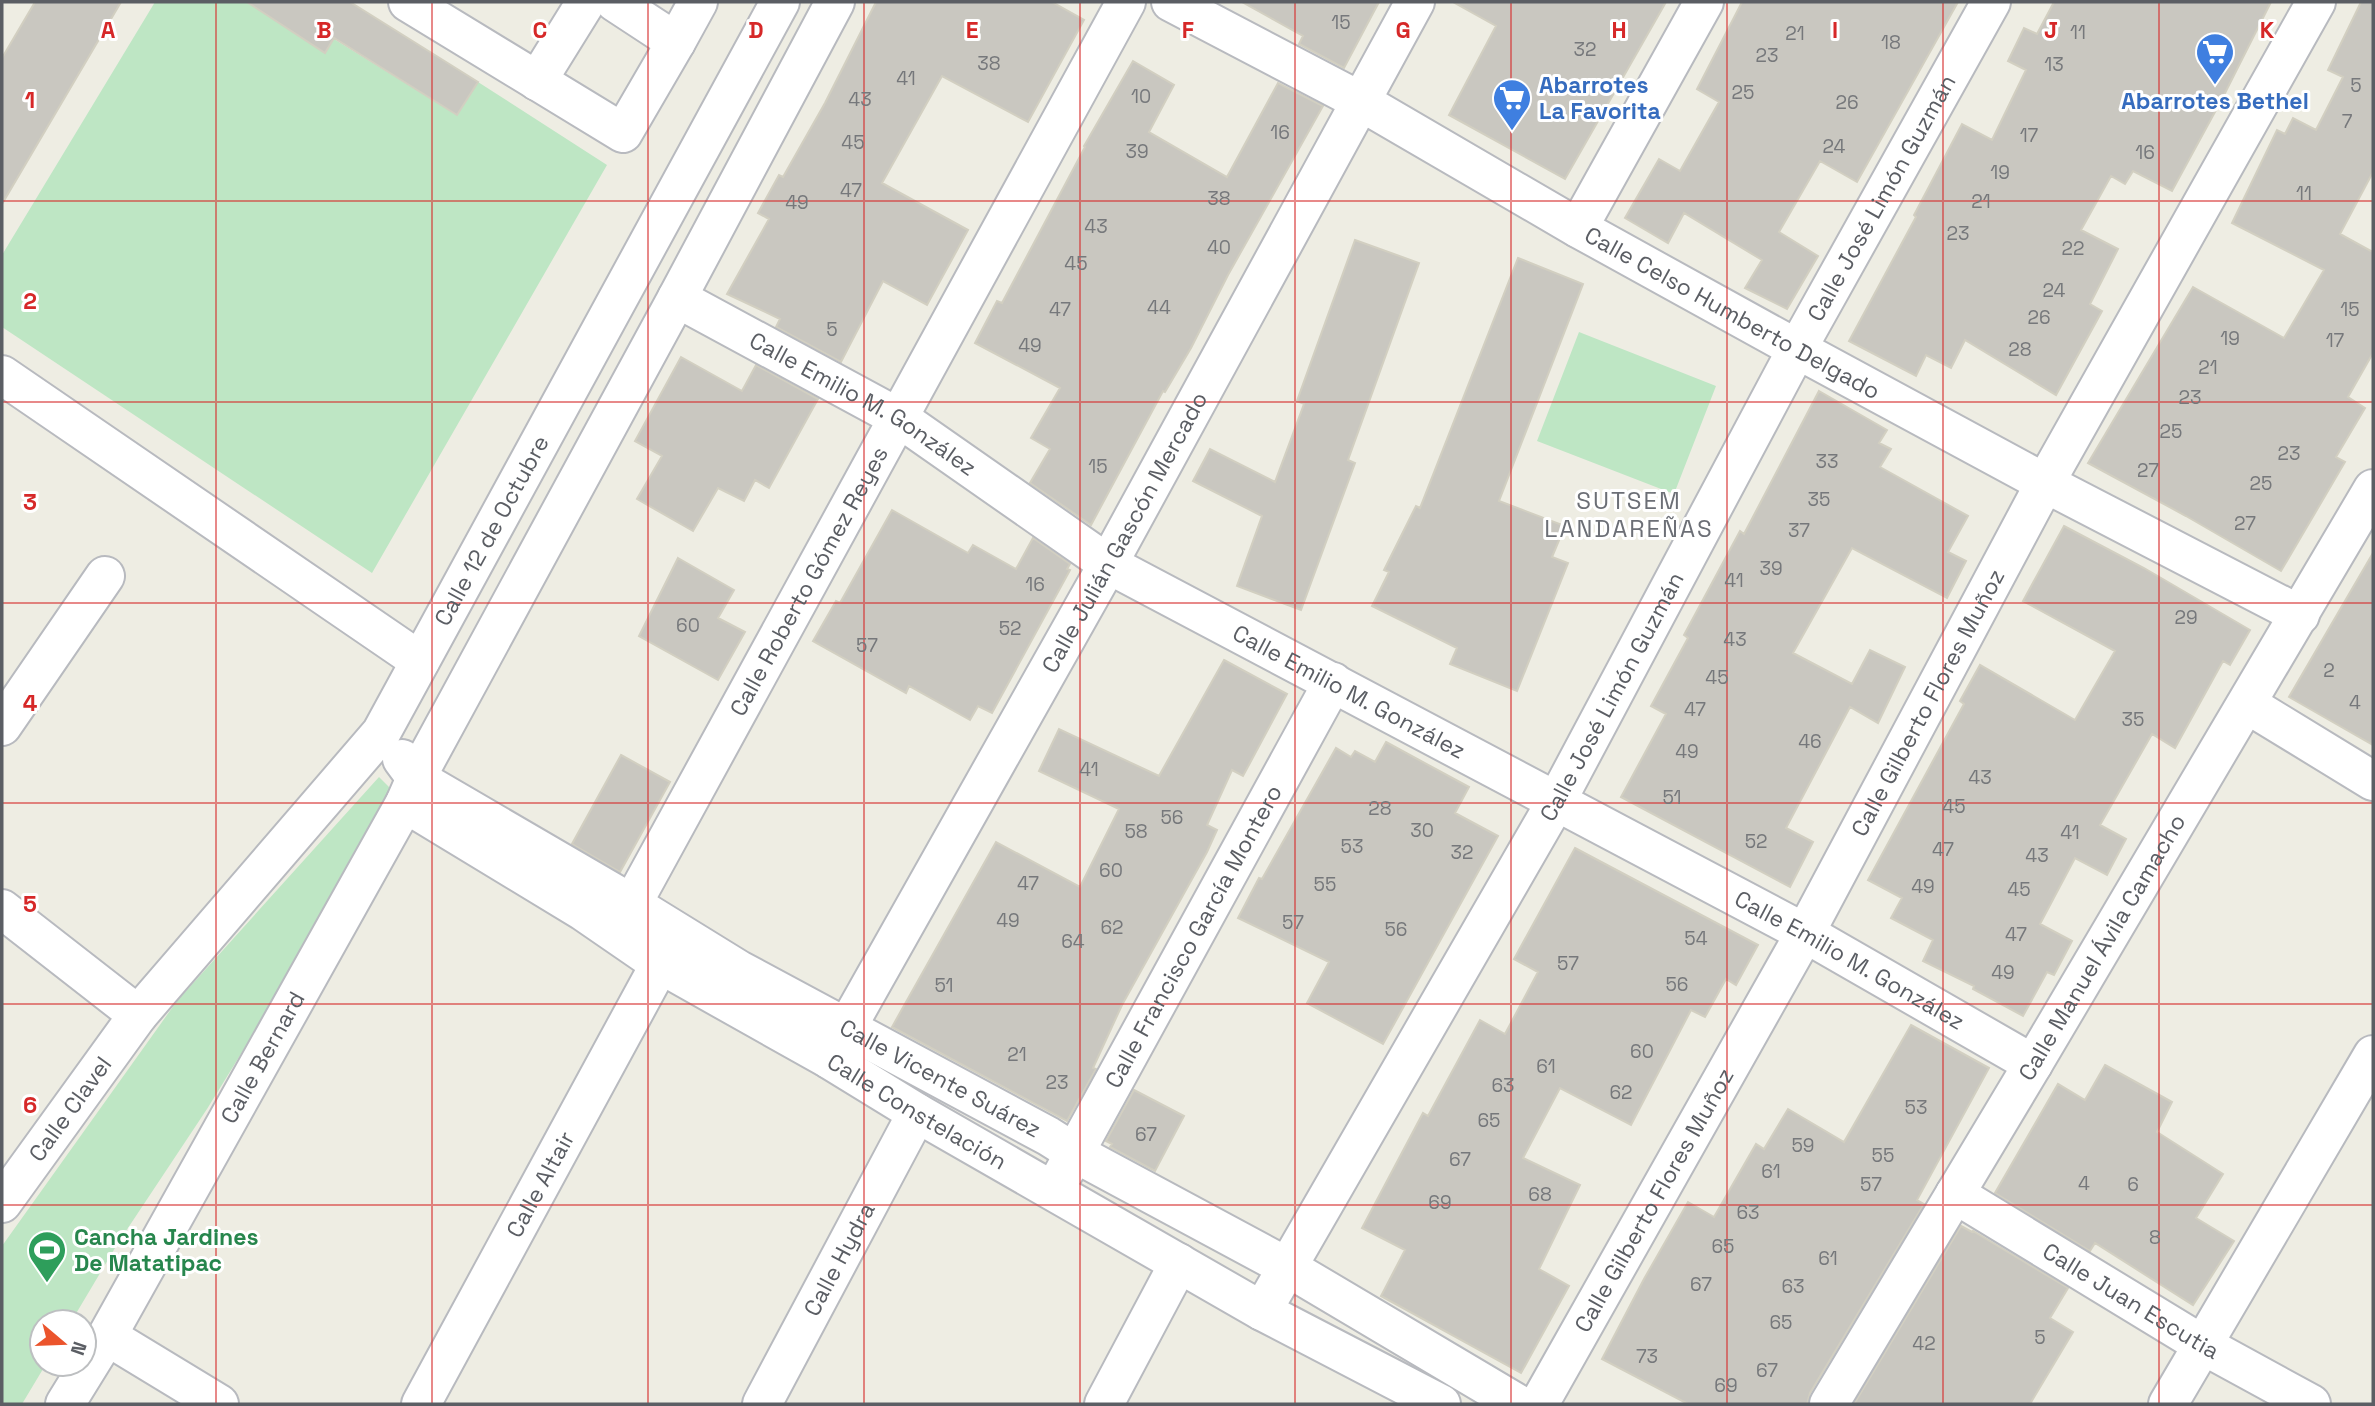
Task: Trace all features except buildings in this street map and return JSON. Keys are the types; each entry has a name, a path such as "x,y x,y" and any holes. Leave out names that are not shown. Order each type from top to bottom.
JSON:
{"street":[{"path":"408,2 623,133 698,2"},
{"path":"537,81 586,2"},
{"path":"615,2 676,42"},
{"name":"Calle 12 de Octubre","path":"138,1015 381,733 780,2"},
{"path":"410,791 835,2"},
{"name":"Calle Roberto Gómez Reyes","path":"632,904 1125,2"},
{"name":"Calle Celso Humberto Delgado","path":"1171,2 1360,101 1578,228 1797,349 2300,615"},
{"name":"Calle Julián Gascón Mercado","path":"829,1059 1108,564 1415,2"},
{"path":"1578,228 1704,2"},
{"name":"Calle José Limón Guzmán","path":"1262,1311 1557,800 1797,349 1991,2"},
{"name":"Calle Gilberto Flores Muñoz","path":"1539,1404 1805,933 2046,483 2316,2"},
{"name":"Calle Emilio M. González","path":"677,298 899,418 1108,564 1805,933 2033,1064"},
{"path":"2,375 420,661"},
{"name":"Calle Manuel Ávila Camacho","path":"1829,1404 2373,489"},
{"path":"2,726 105,576"},
{"name":"Calle Francisco García Montero","path":"1053,1191 1333,682"},
{"path":"2247,704 2373,781"},
{"name":"Calle Vicente Suárez","path":"381,733 410,791 590,898 632,904 732,985 847,1027 1287,1267 1518,1404"},
{"name":"Calle Bernard","path":"65,1404 107,1336 410,791"},
{"name":"Calle Constelación","path":"590,898 660,964 732,985 829,1059 917,1113 1262,1311 1435,1403"},
{"path":"2,909 138,1015"},
{"name":"Calle Altair","path":"421,1404 660,964"},
{"name":"Calle Clavel","path":"2,1203 138,1015"},
{"path":"2168,1404 2373,1055"},
{"name":"Calle Hydra","path":"762,1404 917,1113"},
{"name":"Calle Juan Escutia","path":"1955,1194 2203,1345 2311,1404"},
{"path":"1104,1404 1179,1264"},
{"path":"107,1336 219,1404"}],"green space":[{"path":"155,2 247,2 325,52 334,39 457,115 478,82 607,165 372,573 2,327 2,255"},
{"path":"1579,332 1716,386 1674,494 1537,441"},
{"path":"379,777 399,797 207,1109 118,1243 79,1308 28,1308 28,1378 38,1378 22,1404 2,1404 2,1246 177,1001"}],"place":[{"name":"Abarrotes Bethel","path":"2215,86"},
{"name":"Abarrotes La Favorita","path":"1512,132"},
{"name":"Cancha Jardines De Matatipac","path":"47,1284"}],"district":[{"name":"SUTSEM LANDAREÑAS","path":"1629,514"}]}
